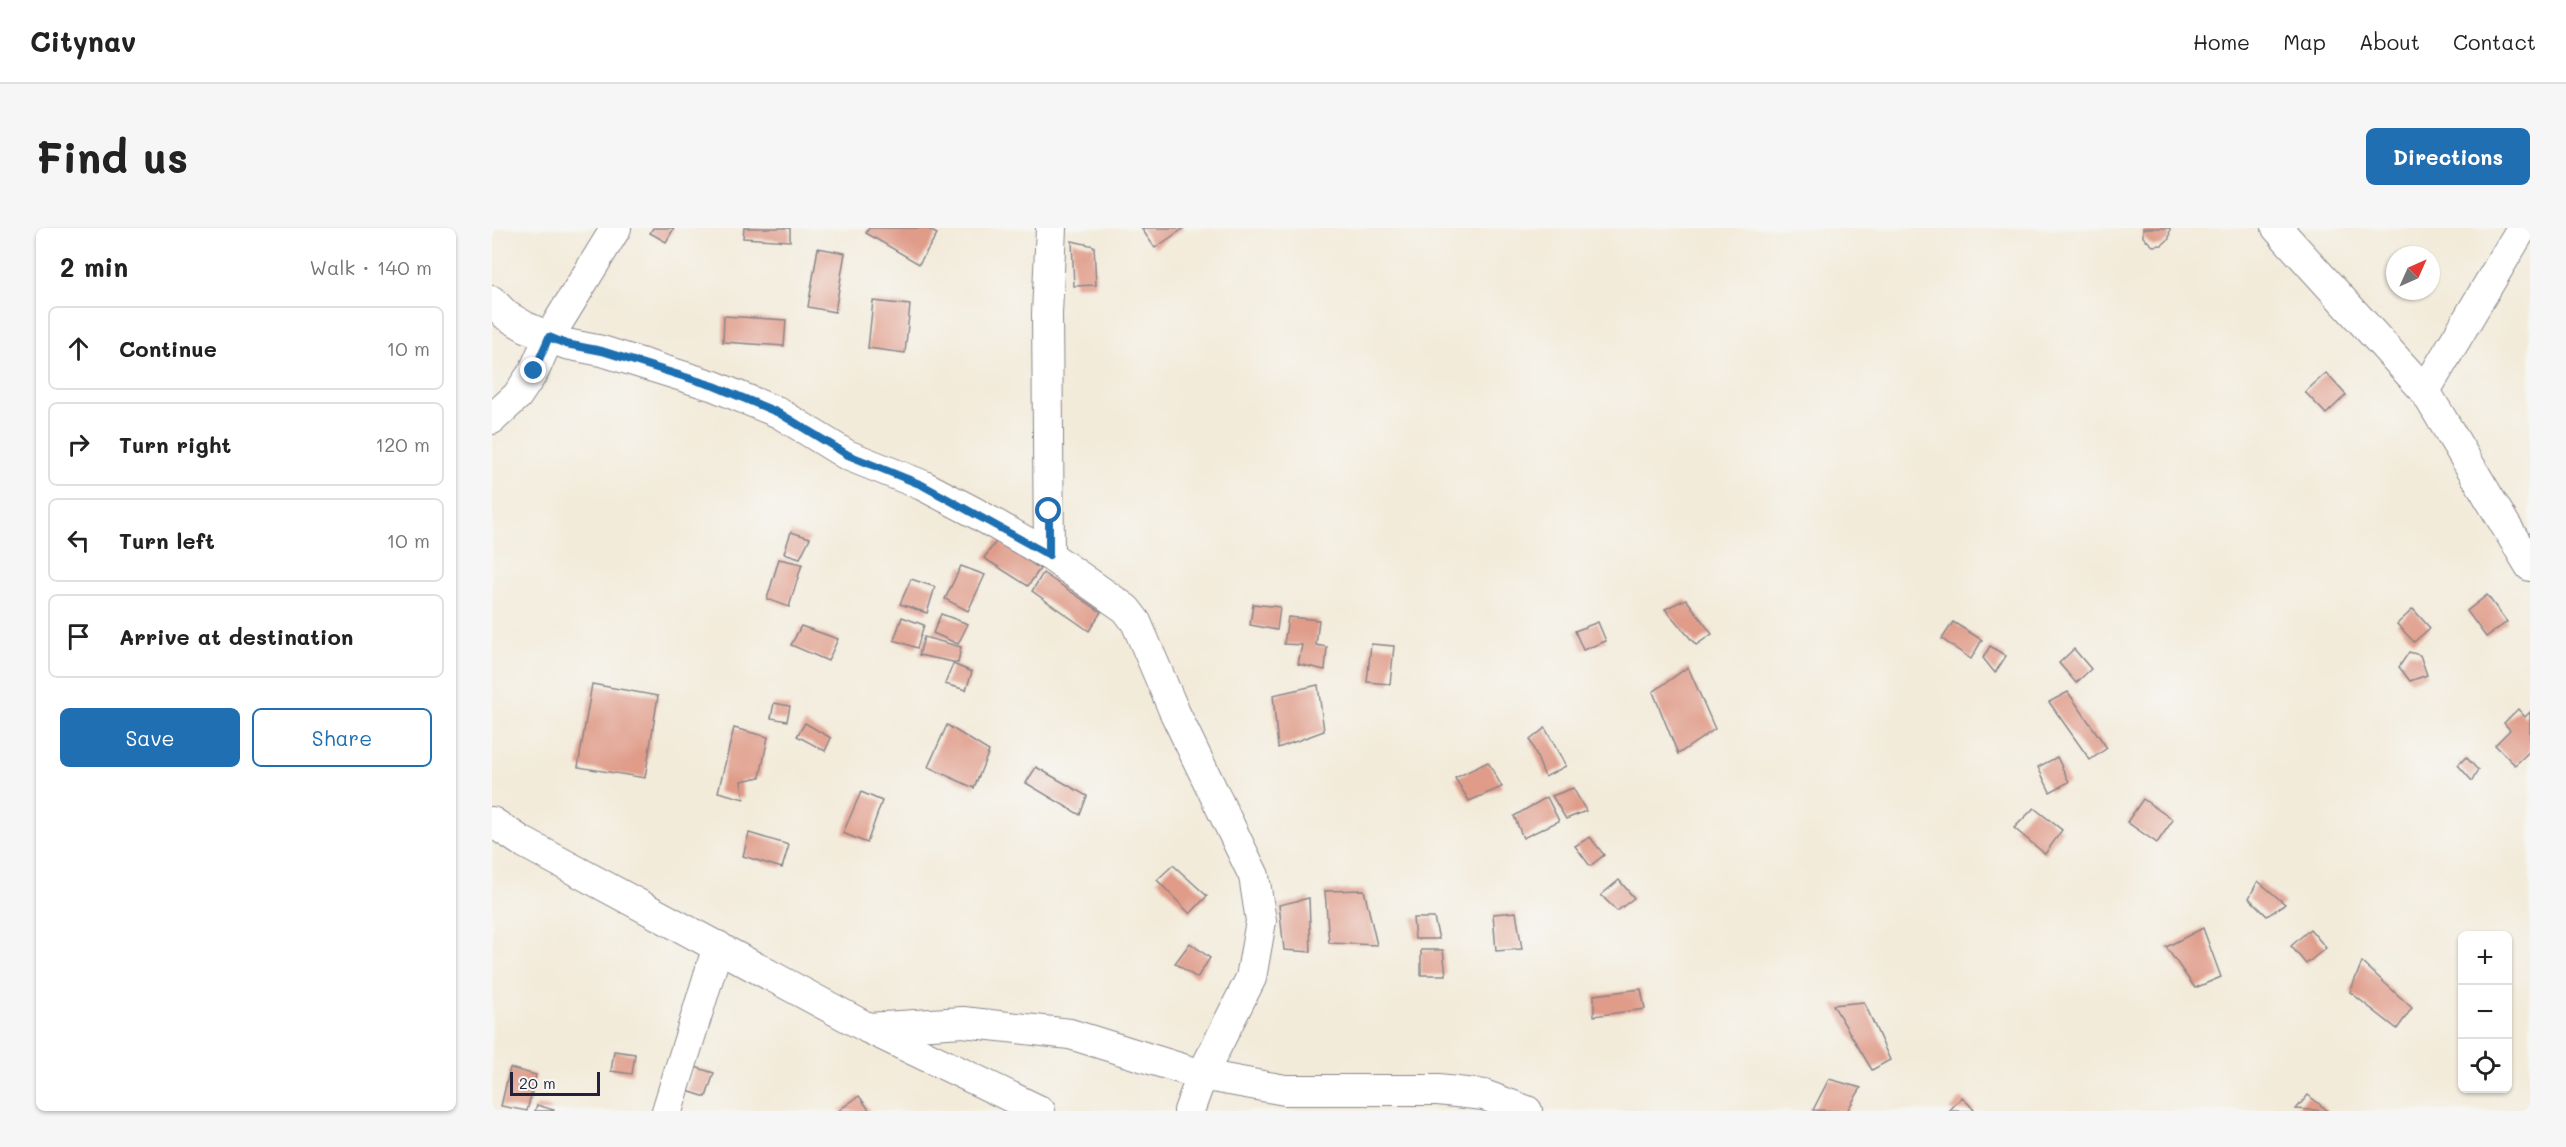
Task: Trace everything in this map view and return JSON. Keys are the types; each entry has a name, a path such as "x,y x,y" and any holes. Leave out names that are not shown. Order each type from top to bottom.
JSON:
{"street":[{"path":"492,419 523,388 534,371 549,337 616,228"},
{"path":"1049,555 1047,314 1052,228"},
{"path":"2277,228 2425,391 2521,555 2530,566"},
{"path":"2425,391 2522,228"},
{"path":"492,300 507,316 566,344 602,351 714,386 779,413 848,455 922,485 1049,555 1115,600 1136,622 1175,712 1254,876 1260,921 1251,978 1202,1076 1190,1111"},
{"path":"492,822 521,841 868,1028 1040,1111"},
{"path":"667,1111 718,946"},
{"path":"868,1028 963,1022 1070,1034 1202,1076 1285,1090 1438,1090 1484,1095 1527,1111"}],"building":[{"path":"653,228 674,228 666,242 650,233"},
{"path":"744,228 790,228 790,241 743,238"},
{"path":"869,228 927,228 937,234 919,264 866,233"},
{"path":"1141,228 1184,228 1155,248"},
{"path":"2143,228 2170,228 2169,239 2162,245 2153,246 2143,237"},
{"path":"1072,241 1094,246 1096,285 1074,286"},
{"path":"818,248 845,253 835,312 808,307"},
{"path":"873,301 910,305 905,353 868,348"},
{"path":"724,316 786,320 784,346 723,342"},
{"path":"2326,373 2346,395 2326,414 2305,392"},
{"path":"791,532 810,538 800,558 784,553"},
{"path":"997,540 1040,569 1028,586 984,558"},
{"path":"779,559 802,564 789,607 767,599"},
{"path":"961,566 985,575 968,611 945,599"},
{"path":"1043,573 1101,612 1089,631 1032,591"},
{"path":"911,579 935,587 927,613 900,604"},
{"path":"2487,595 2507,622 2486,637 2467,611"},
{"path":"1686,599 1712,634 1696,645 1665,609"},
{"path":"1253,604 1280,607 1277,630 1250,625"},
{"path":"2413,609 2430,628 2414,642 2397,624"},
{"path":"941,614 968,624 958,644 933,633"},
{"path":"902,617 924,625 917,648 894,640"},
{"path":"1288,617 1319,620 1316,645 1327,647 1325,670 1298,664 1302,645 1284,644"},
{"path":"1598,622 1606,641 1583,650 1575,631"},
{"path":"1953,622 1982,640 1971,659 1942,639"},
{"path":"801,626 838,639 828,661 791,645"},
{"path":"924,637 961,647 958,663 919,655"},
{"path":"1371,644 1394,646 1390,684 1367,682"},
{"path":"1990,646 2006,656 1995,673 1983,658"},
{"path":"2074,649 2091,669 2076,683 2059,663"},
{"path":"2409,652 2420,655 2427,675 2410,681 2399,667"},
{"path":"953,664 972,672 966,690 945,684"},
{"path":"1688,667 1715,729 1678,754 1653,692"},
{"path":"592,684 658,696 645,778 578,767"},
{"path":"1318,685 1324,731 1278,748 1273,695"},
{"path":"2068,692 2107,748 2090,760 2049,702"},
{"path":"774,703 790,706 787,721 771,718"},
{"path":"2518,709 2525,717 2530,712 2530,751 2515,765 2495,745 2510,730 2504,723"},
{"path":"805,723 831,738 825,751 797,736"},
{"path":"947,725 989,751 974,788 928,767"},
{"path":"734,728 768,737 760,777 741,781 744,799 718,792"},
{"path":"1545,728 1566,766 1545,777 1530,740"},
{"path":"2057,757 2069,782 2050,792 2038,767"},
{"path":"2466,757 2478,770 2472,781 2458,765"},
{"path":"1488,762 1502,787 1469,801 1455,778"},
{"path":"1036,767 1087,796 1080,815 1026,783"},
{"path":"1573,788 1586,811 1566,819 1552,796"},
{"path":"861,792 882,801 867,843 843,833"},
{"path":"1547,797 1559,821 1523,838 1514,816"},
{"path":"2143,799 2173,820 2157,843 2127,822"},
{"path":"2034,808 2062,830 2045,854 2014,828"},
{"path":"749,833 789,845 782,868 743,856"},
{"path":"1590,837 1604,855 1590,866 1575,846"},
{"path":"1173,865 1207,896 1190,914 1157,880"},
{"path":"1619,880 1634,898 1617,911 1601,895"},
{"path":"2258,881 2285,904 2267,916 2249,898"},
{"path":"1364,890 1377,945 1329,943 1325,891"},
{"path":"1309,898 1311,952 1284,950 1279,905"},
{"path":"1516,912 1522,949 1496,951 1493,914"},
{"path":"1413,918 1434,918 1439,939 1415,939"},
{"path":"2203,928 2221,977 2195,988 2166,947"},
{"path":"2310,929 2326,948 2306,964 2291,946"},
{"path":"1190,943 1210,958 1197,978 1175,963"},
{"path":"1421,950 1443,950 1446,975 1421,975"},
{"path":"2362,962 2412,1008 2397,1029 2350,992"},
{"path":"1641,989 1645,1009 1594,1016 1594,995"},
{"path":"1864,1002 1890,1060 1872,1070 1833,1005"},
{"path":"614,1051 635,1054 632,1074 611,1071"},
{"path":"695,1067 714,1073 706,1097 687,1091"},
{"path":"510,1068 536,1075 527,1111 501,1106"},
{"path":"1829,1079 1861,1088 1847,1111 1813,1110"},
{"path":"2308,1095 2328,1111 2296,1109"},
{"path":"859,1096 870,1111 838,1111"},
{"path":"1962,1097 1975,1111 1949,1111"},
{"path":"537,1105 554,1110 535,1111"}],"route":[{"path":"534,371 549,337 566,344 602,351 714,386 779,413 848,455 922,485 1049,555 1049,511"}]}
